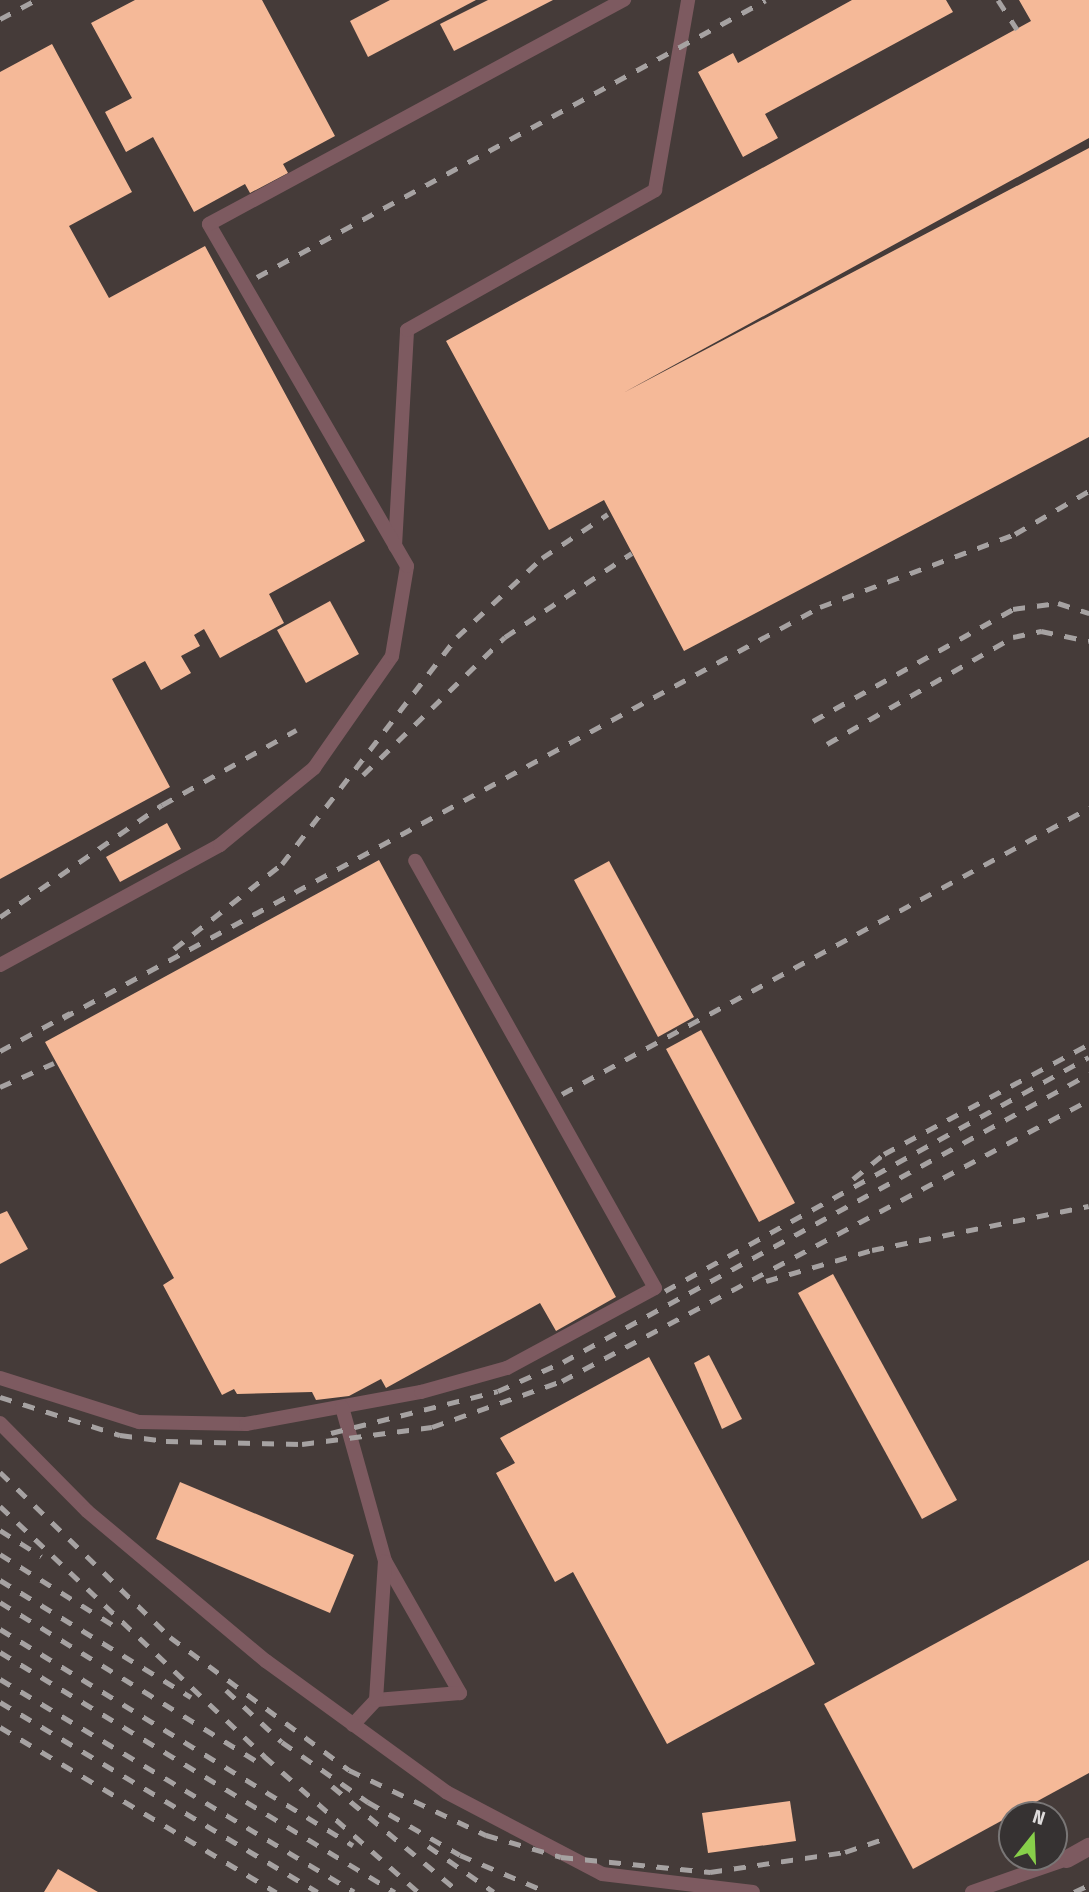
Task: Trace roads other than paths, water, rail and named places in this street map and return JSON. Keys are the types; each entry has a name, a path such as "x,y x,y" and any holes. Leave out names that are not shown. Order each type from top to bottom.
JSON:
{"street":[{"path":"1068,1858 1089,1847"}],"lane":[{"path":"0,965 219,845 314,768 391,656 407,566 209,224 624,0"},
{"path":"396,546 407,330 655,190 688,0"},
{"path":"0,1378 139,1422 246,1424 342,1407 507,1368 655,1288 415,861"},
{"path":"342,1407 385,1561 460,1693 376,1700"},
{"path":"0,1423 87,1511 266,1661 446,1792 561,1857 602,1874 753,1892"},
{"path":"353,1725 376,1700 385,1561"},
{"path":"972,1892 1032,1871"}],"railway":[{"path":"0,19 35,0"},
{"path":"257,277 766,0"},
{"path":"998,0 1017,29"},
{"path":"63,1018 820,607 1015,534 1089,491"},
{"path":"174,949 282,864 457,637 542,558 608,514"},
{"path":"363,775 505,637 632,553"},
{"path":"813,721 1013,609 1058,603 1089,613"},
{"path":"827,744 1013,637 1041,631 1089,641"},
{"path":"0,917 162,805 296,730"},
{"path":"562,1094 1089,808"},
{"path":"0,1051 70,1013"},
{"path":"853,1179 884,1154 1089,1044"},
{"path":"665,1291 1089,1057"},
{"path":"0,1087 54,1063"},
{"path":"331,1433 498,1391 563,1362 1089,1074"},
{"path":"0,1397 120,1435 166,1441 302,1444 432,1427 562,1381 1089,1100"},
{"path":"766,1281 872,1250 1089,1206"},
{"path":"0,1472 170,1637 349,1770 486,1835 561,1857 710,1872 845,1852 883,1839"},
{"path":"0,1506 264,1756 418,1892"},
{"path":"0,1530 41,1556"},
{"path":"0,1554 115,1626"},
{"path":"0,1580 191,1697"},
{"path":"0,1602 261,1764"},
{"path":"0,1629 353,1845"},
{"path":"0,1652 395,1892"},
{"path":"0,1679 354,1892"},
{"path":"226,1690 282,1742 368,1802 460,1855 547,1892"},
{"path":"0,1702 317,1892"},
{"path":"0,1727 276,1892"},
{"path":"332,1786 459,1892"},
{"path":"428,1846 494,1892"},
{"path":"1074,1892 1089,1885"}]}
